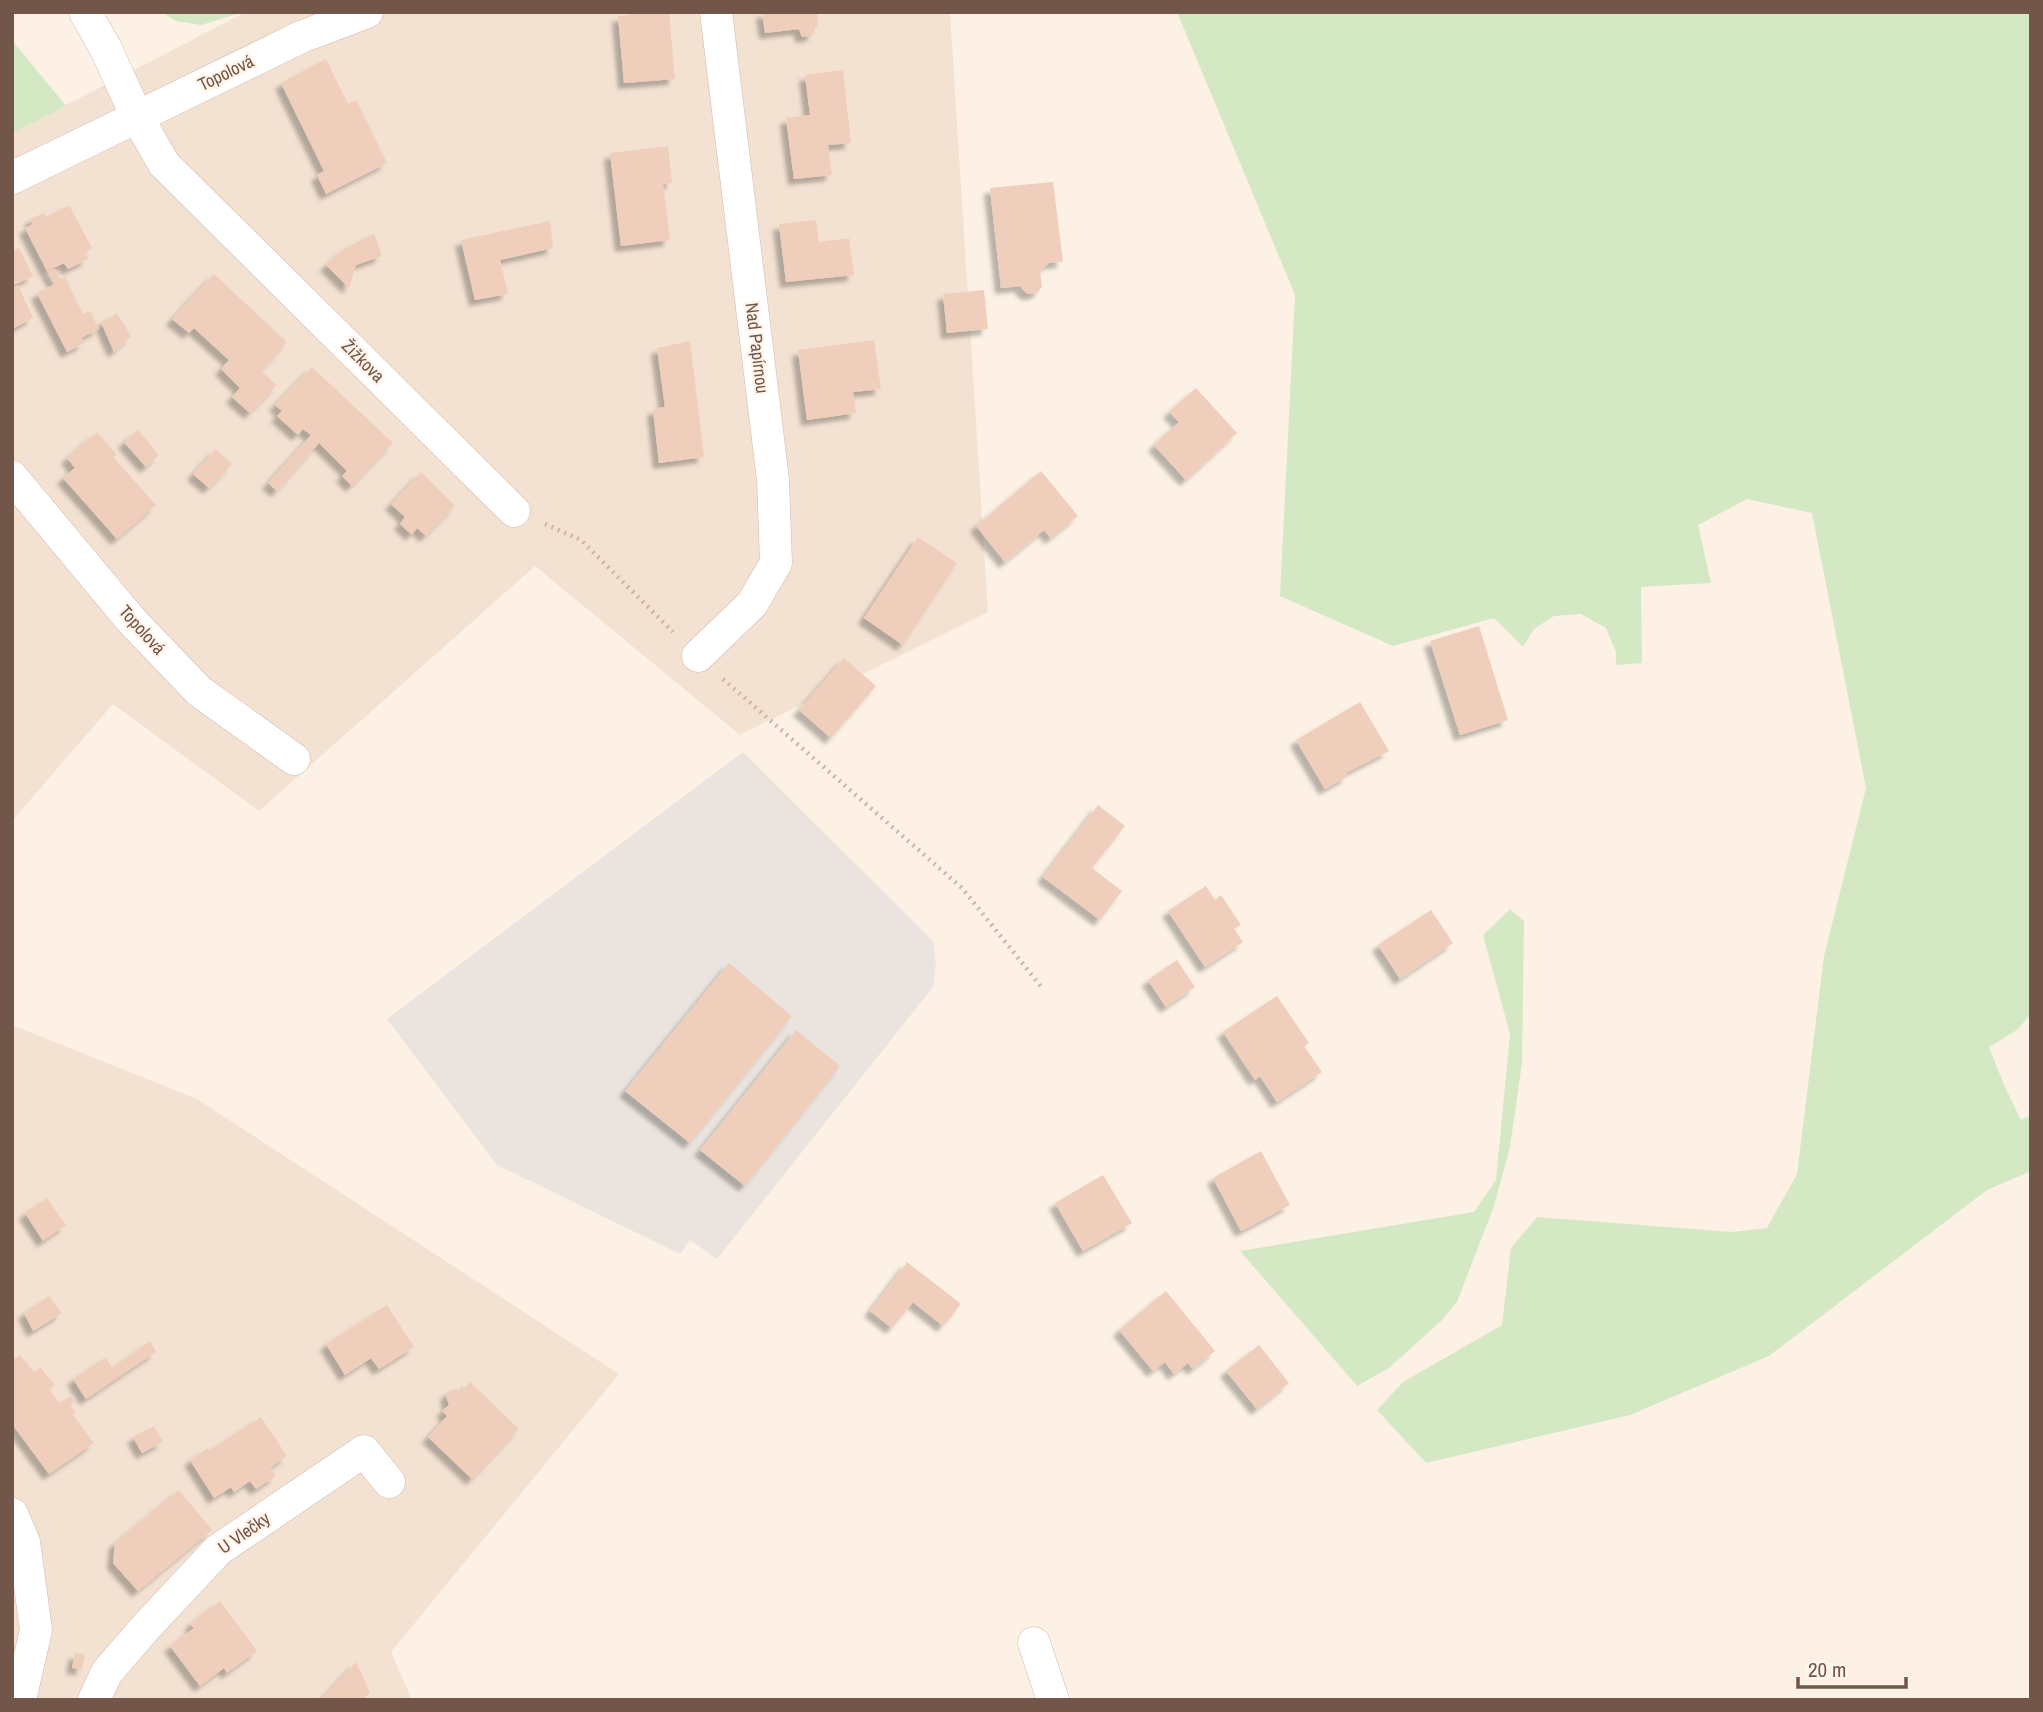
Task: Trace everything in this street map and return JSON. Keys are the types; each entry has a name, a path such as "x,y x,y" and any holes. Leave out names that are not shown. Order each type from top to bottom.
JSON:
{"street":[{"name":"Žižkova","path":"85,12 106,49 136,117 164,164 514,511"},
{"name":"Topolová","path":"12,178 301,37 368,12"},
{"name":"Nad Papírnou","path":"698,656 752,604 776,563 773,480 716,12"},
{"name":"Topolová","path":"12,477 131,620 199,691 294,759"},
{"name":"U Vlečky","path":"94,1700 107,1672 218,1550 364,1451 389,1482"},
{"path":"12,1514 24,1542 36,1630 20,1700"},
{"path":"1034,1643 1053,1700"}],"path":[{"path":"514,511 582,540 698,656 962,888 1043,989"}],"shaded area":[{"path":"246,12 950,12 988,612 740,735 535,566 259,811 113,704 12,821 12,133"},
{"path":"743,752 933,941 936,964 933,987 717,1259 690,1240 680,1254 497,1165 387,1019"},
{"path":"12,1025 197,1099 619,1374 391,1652 412,1700 12,1700"}],"green space":[{"path":"161,12 244,12 201,25 176,21"},
{"path":"1177,12 2031,12 2031,1014 2017,1030 1989,1047 2021,1120 2031,1115 2031,1171 1987,1190 1769,1356 1630,1415 1426,1463 1377,1410 1403,1382 1502,1325 1511,1248 1537,1217 1732,1232 1767,1228 1797,1174 1824,956 1866,788 1812,513 1747,499 1698,525 1711,583 1641,587 1642,663 1616,665 1616,652 1606,628 1581,614 1554,616 1534,629 1523,647 1494,618 1393,646 1280,596 1295,295"},
{"path":"12,40 66,106 12,133"},
{"path":"1510,909 1524,921 1522,1063 1510,1147 1494,1206 1457,1302 1441,1321 1389,1368 1357,1386 1240,1251 1474,1212 1496,1180 1510,1034 1483,935"}],"building":[{"path":"629,12 669,12 675,79 624,83 618,16 629,15"},
{"path":"762,12 817,12 818,27 815,27 813,35 802,37 799,29 765,33"},
{"path":"326,59 348,104 356,100 387,163 326,194 317,175 324,171 281,83"},
{"path":"843,70 851,143 828,145 832,175 794,179 786,118 810,115 805,75"},
{"path":"668,146 672,183 663,184 670,240 621,246 610,153"},
{"path":"1053,182 1063,262 1049,263 1040,271 1042,287 1037,293 1028,294 1021,286 1001,288 990,188"},
{"path":"69,205 92,248 85,252 88,259 68,269 64,263 47,271 25,228 33,224 30,219 44,213 46,217"},
{"path":"816,220 819,242 849,238 854,275 786,282 779,224"},
{"path":"550,221 553,248 500,260 508,294 475,300 461,240"},
{"path":"374,233 382,256 356,265 349,288 326,265 343,250"},
{"path":"19,248 33,276 12,286 12,253"},
{"path":"55,269 60,279 65,277 83,314 90,311 99,329 81,338 84,343 67,352 37,293 55,284 47,271"},
{"path":"214,274 287,342 261,371 277,385 250,413 232,397 240,388 221,369 229,360 194,328 189,333 172,319"},
{"path":"18,285 33,318 12,329 12,288"},
{"path":"984,290 988,329 947,333 943,294"},
{"path":"117,313 131,336 114,352 101,322"},
{"path":"874,340 881,389 853,392 856,413 807,420 798,350"},
{"path":"690,341 704,457 659,463 653,409 665,407 657,348"},
{"path":"312,367 393,443 352,486 342,476 347,471 319,443 277,491 268,483 311,435 303,429 298,435 277,416 282,411 275,405"},
{"path":"1196,388 1237,433 1186,480 1154,445 1179,422 1169,412"},
{"path":"138,430 159,455 146,467 124,442"},
{"path":"97,432 117,455 113,457 156,505 117,539 63,478 75,468 67,458"},
{"path":"216,449 232,464 209,488 193,474"},
{"path":"1041,471 1078,516 1051,538 1044,530 1005,562 976,526"},
{"path":"421,472 455,506 426,536 417,528 412,535 400,524 405,517 391,504"},
{"path":"918,537 957,563 903,645 864,618"},
{"path":"1479,626 1508,720 1460,735 1430,641"},
{"path":"844,658 876,686 831,738 799,710"},
{"path":"1360,702 1389,751 1346,773 1348,776 1325,789 1296,740"},
{"path":"1098,805 1125,826 1092,868 1122,891 1100,920 1043,877"},
{"path":"1206,886 1215,900 1221,895 1241,925 1234,929 1243,942 1205,967 1168,911"},
{"path":"1431,910 1453,943 1400,979 1378,945"},
{"path":"1177,960 1195,987 1166,1007 1148,980"},
{"path":"729,963 792,1016 690,1143 625,1091"},
{"path":"1277,996 1309,1043 1304,1046 1322,1072 1277,1102 1260,1076 1255,1080 1223,1032"},
{"path":"796,1030 840,1066 745,1186 700,1150"},
{"path":"1261,1151 1290,1205 1241,1231 1213,1178"},
{"path":"1103,1175 1132,1223 1083,1251 1055,1203"},
{"path":"47,1198 66,1225 43,1241 25,1213"},
{"path":"907,1262 961,1304 943,1326 913,1302 892,1328 870,1311"},
{"path":"1166,1291 1215,1351 1193,1369 1188,1363 1174,1374 1165,1362 1153,1371 1119,1330"},
{"path":"49,1296 62,1313 33,1331 24,1313"},
{"path":"387,1305 414,1347 379,1369 371,1358 345,1375 326,1344"},
{"path":"150,1341 156,1352 86,1399 73,1379 106,1357 112,1368"},
{"path":"1259,1345 1289,1383 1257,1409 1226,1371"},
{"path":"20,1355 34,1372 40,1367 55,1385 49,1390 60,1403 71,1396 75,1401 70,1405 76,1413 73,1415 94,1443 49,1474 12,1424 12,1361"},
{"path":"470,1382 519,1429 472,1479 428,1437 447,1416 442,1411 449,1405 446,1396 450,1390 457,1389 461,1392"},
{"path":"261,1417 287,1456 270,1468 276,1476 256,1489 250,1481 234,1492 231,1487 214,1498 190,1460"},
{"path":"154,1426 163,1442 142,1453 133,1437"},
{"path":"179,1490 212,1530 138,1591 113,1563 115,1543"},
{"path":"220,1601 257,1651 227,1673 224,1668 200,1686 170,1646 194,1628 190,1624"},
{"path":"75,1653 85,1654 82,1669 72,1668"},
{"path":"356,1662 370,1692 363,1700 321,1700"}]}
